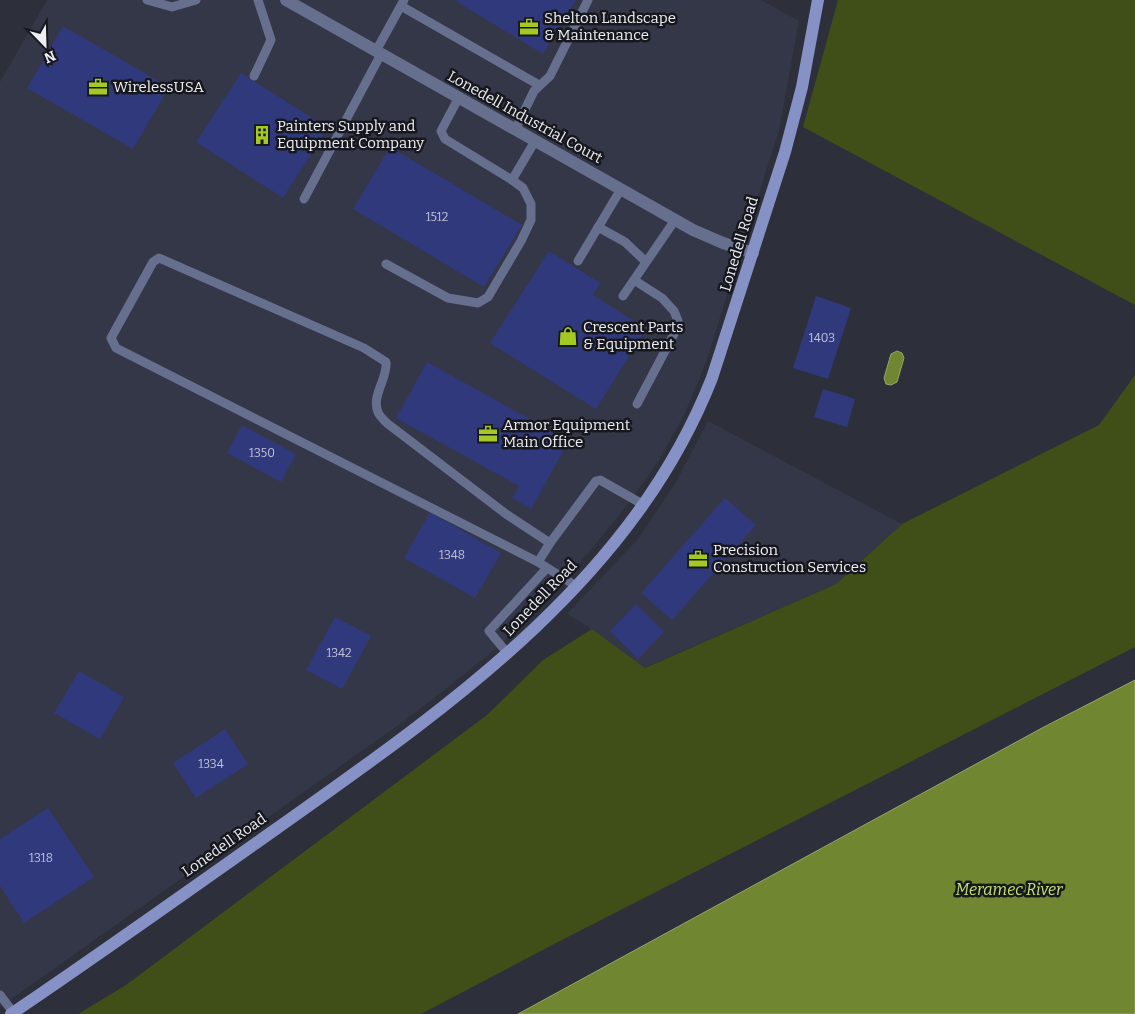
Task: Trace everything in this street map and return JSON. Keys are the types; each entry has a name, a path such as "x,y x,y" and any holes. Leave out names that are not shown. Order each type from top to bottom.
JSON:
{"street":[{"name":"Lonedell Industrial Court","path":"286,0 675,220 709,237 753,253"},
{"name":"Lonedell Road","path":"12,1013 385,751 463,692 533,631 576,586 644,505 672,461 698,412 719,360 794,118 818,0"}],"lane":[{"path":"147,0 172,7 196,0"},
{"path":"254,76 271,40 258,0"},
{"path":"515,130 534,91 550,76 588,0"},
{"path":"304,199 402,3 539,85"},
{"path":"386,264 448,298 478,302 488,296 522,240 531,220 531,204 523,188 444,140 441,130 458,98"},
{"path":"512,180 534,141"},
{"path":"578,261 621,189"},
{"path":"623,296 645,261 664,238 675,220"},
{"path":"598,228 625,242 645,261"},
{"path":"550,543 506,514 388,424 378,412 377,399 387,368 386,362 364,348 158,258 152,262 111,338 116,348 538,562 576,586"},
{"path":"634,280 662,298 674,311 678,321 674,334 637,404"},
{"path":"538,562 596,481 600,480 644,505"},
{"path":"508,654 489,632 547,568"},
{"path":"0,995 12,1013"}],"shaded area":[{"path":"47,0 761,0 799,21 779,130 706,362 685,413 659,460 628,504 590,551 553,592 494,651 407,719 0,1007 0,82"},
{"path":"838,0 1135,0 1135,305 803,127"},
{"path":"1135,375 1135,647 421,1014 78,1014 126,985 487,715 543,660 592,629 645,668 836,584 902,524 1099,425"},
{"path":"708,421 902,524 836,584 644,668 592,629 567,614 638,539 675,484"}],"water":[{"path":"897,351 902,353 904,358 897,382 891,385 886,384 884,378 891,354"},
{"name":"Meramec River","path":"1135,680 1135,1014 518,1014 1042,728"}],"building":[{"name":"Shelton Landscape & Maintenance","path":"454,0 576,0 543,54"},
{"name":"WirelessUSA","path":"63,26 169,87 133,149 27,88"},
{"name":"Painters Supply and Equipment Company","path":"241,73 328,128 283,198 196,142"},
{"path":"390,147 522,225 484,287 353,209"},
{"name":"Crescent Parts & Equipment","path":"549,251 600,283 593,295 646,329 596,409 490,343"},
{"path":"816,296 851,308 828,379 793,368"},
{"name":"Armor Equipment Main Office","path":"427,362 553,432 550,437 566,446 531,509 512,498 519,486 396,418"},
{"path":"823,389 855,399 847,427 814,417"},
{"path":"242,425 296,454 281,482 227,453"},
{"name":"Precision Construction Services","path":"725,498 756,525 672,620 641,593"},
{"path":"430,512 501,553 475,598 404,558"},
{"path":"636,604 664,632 638,659 610,631"},
{"path":"335,617 371,636 342,689 306,670"},
{"path":"79,671 124,697 100,739 54,713"},
{"path":"225,729 248,764 196,798 173,763"},
{"path":"48,808 94,877 24,923 0,886 0,839"}],"place":[{"name":"Shelton Landscape & Maintenance","path":"529,27"},
{"name":"WirelessUSA","path":"98,87"},
{"name":"Painters Supply and Equipment Company","path":"262,135"},
{"name":"Crescent Parts & Equipment","path":"568,336"},
{"name":"Armor Equipment Main Office","path":"488,434"},
{"name":"Precision Construction Services","path":"698,559"}]}
